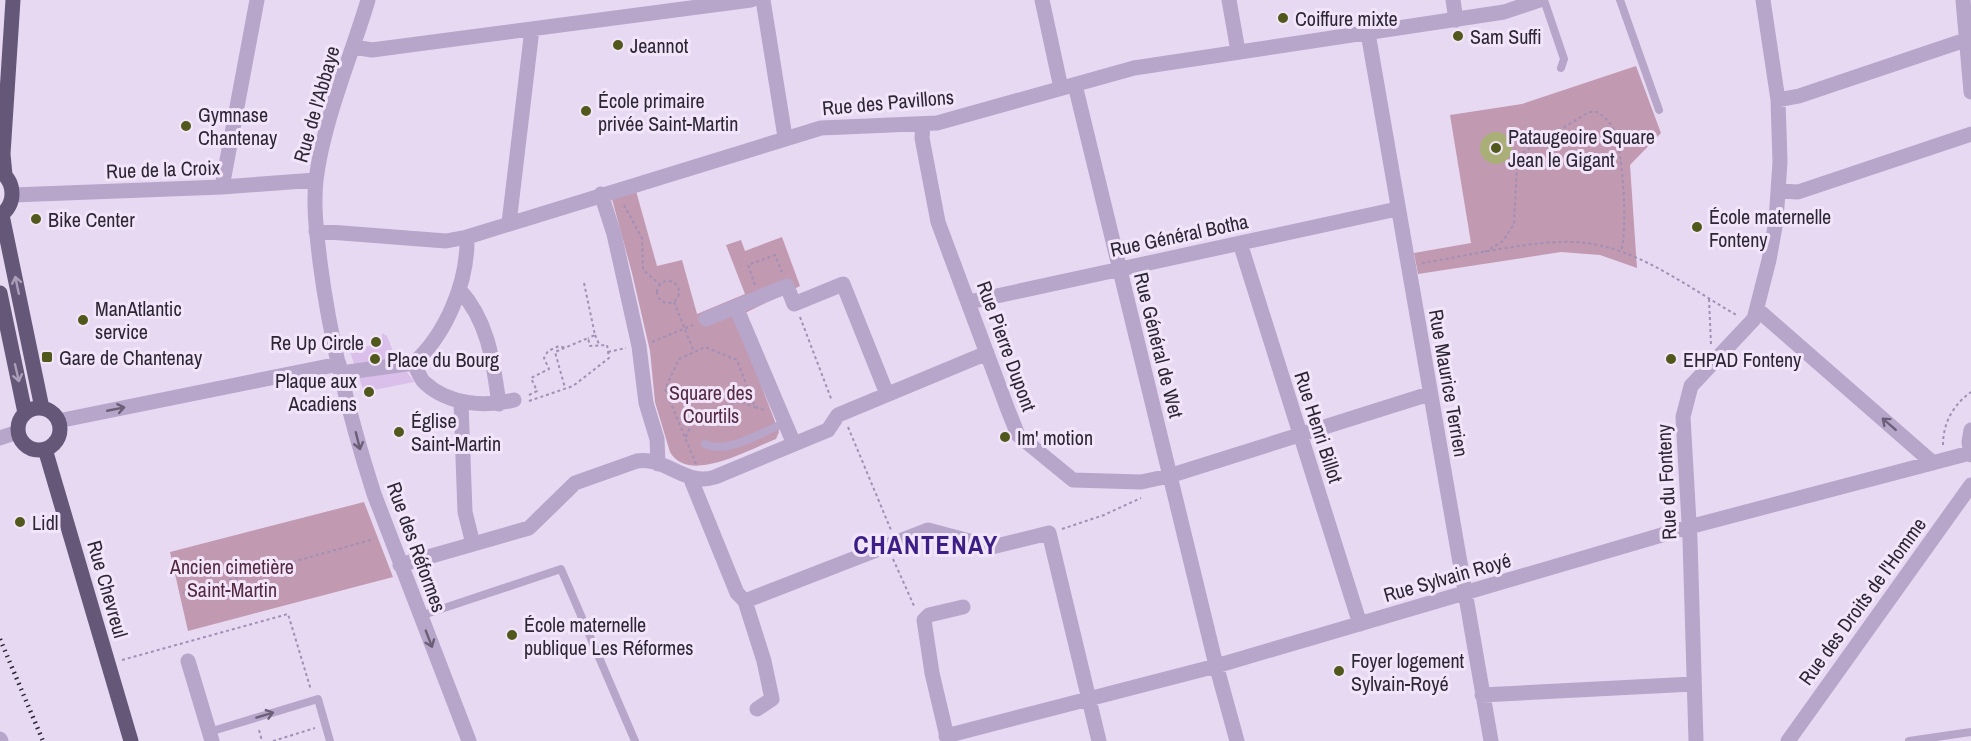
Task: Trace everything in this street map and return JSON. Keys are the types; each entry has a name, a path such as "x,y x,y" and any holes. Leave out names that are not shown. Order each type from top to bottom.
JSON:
{"main road":[{"path":"13,0 3,154 3,173 11,184 13,195 9,206 1,215 42,408"},
{"path":"0,293 25,413"},
{"path":"42,408 51,411 58,421 57,439 45,449 27,446 18,432 19,421 25,413 42,408"},
{"name":"Rue Chevreul","path":"45,449 131,741"}],"street":[{"path":"222,188 257,0"},
{"name":"Rue de l'Abbaye","path":"340,368 325,302 316,231 316,180 332,115 368,0"},
{"path":"354,47 372,50 751,0"},
{"path":"763,0 785,137"},
{"name":"Rue Général de Wet","path":"1042,0 1119,269 1169,476"},
{"path":"1229,0 1238,51"},
{"path":"1453,0 1456,20"},
{"name":"Rue des Pavillons","path":"316,231 446,241 467,237 785,137 834,126 923,124 953,120 1134,68 1504,12 1542,0"},
{"path":"1763,0 1778,99 1779,191 1771,250 1755,317 1939,461"},
{"path":"1963,0 1969,39 1971,92"},
{"path":"509,223 532,29"},
{"name":"Rue Maurice Terrien","path":"1368,33 1491,741"},
{"path":"1778,99 1799,96 1969,39"},
{"name":"Rue Pierre Dupont","path":"923,124 922,138 938,222 1018,435 1073,480 1141,482 1169,476 1429,394"},
{"path":"1779,191 1798,192 1971,134"},
{"name":"Rue de la Croix","path":"13,195 222,188 316,180"},
{"path":"601,194 614,234 639,345 646,403 657,439 658,464"},
{"name":"Rue Général Botha","path":"969,302 1397,208"},
{"path":"58,421 340,368 414,363 428,350 459,289 467,255 467,237"},
{"name":"Rue Henri Billot","path":"1240,243 1298,434 1360,624"},
{"path":"706,319 787,286 794,304 843,284 887,394"},
{"path":"459,289 471,302 491,349 499,404"},
{"path":"736,307 794,444"},
{"name":"Rue du Fonteny","path":"1696,741 1683,417 1691,386 1755,317"},
{"path":"400,565 536,524 575,483 637,461 648,460 693,478 715,477 828,429 840,414 987,353"},
{"path":"414,363 424,383 461,402 499,404 520,398"},
{"name":"Rue des Réformes","path":"340,368 361,454 389,535 469,741"},
{"path":"461,402 465,512 473,544"},
{"path":"1971,430 1971,454"},
{"path":"0,438 18,432"},
{"name":"Rue Sylvain Royé","path":"947,738 1216,666 1689,527 1971,454"},
{"path":"1169,476 1237,741"},
{"path":"693,478 737,592 745,601 764,661 772,699 757,709"},
{"name":"Rue des Droits de l'Homme","path":"1788,741 1971,485"},
{"path":"745,601 928,530 992,547 1049,533 1099,741"},
{"path":"947,738 932,673 924,620 929,615 963,607"},
{"path":"188,661 211,737"},
{"path":"1482,695 1693,684"}],"lane":[{"path":"1542,0 1564,59 1561,68"},
{"path":"1620,0 1659,110"},
{"path":"705,444 714,448 728,446 784,420"},
{"path":"420,616 561,569 635,741"},
{"path":"211,737 318,699 330,741"},
{"path":"1909,741 1971,732"}],"path":[{"path":"1482,254 1503,241 1514,224 1517,166 1522,153 1589,112 1597,112 1610,122 1617,142 1626,230 1620,251"},
{"path":"616,190 642,238 643,270 660,285"},
{"path":"1407,266 1539,244 1571,242 1620,251 1636,257 1709,299 1755,317"},
{"path":"760,297 748,265 776,255 787,286"},
{"path":"670,281 678,287 679,295 674,302 666,303 659,298 660,285 670,281"},
{"path":"584,283 595,334 601,344"},
{"path":"1709,299 1712,362"},
{"path":"674,302 694,352"},
{"path":"794,304 840,414 918,615 924,620"},
{"path":"639,345 706,319"},
{"path":"565,388 555,352 595,334"},
{"path":"520,398 524,398 526,402 573,386 609,358 607,345 590,345 588,339"},
{"path":"520,398 537,392 531,378 549,369 544,358 547,352 556,346 566,348"},
{"path":"693,478 697,466 666,388 679,358 705,347 737,360 755,407"},
{"path":"1939,461 1947,421 1957,404 1971,392"},
{"path":"686,437 694,418 738,401 784,420"},
{"path":"1049,533 1104,515 1141,498"},
{"path":"183,593 389,535"},
{"path":"133,657 288,614 314,700"},
{"path":"273,741 318,727"}],"green space":[{"path":"1636,66 1661,133 1630,165 1637,268 1600,255 1561,252 1418,274 1414,253 1471,243 1450,115 1522,104"},
{"name":"Square des Courtils","path":"636,191 657,266 682,260 697,314 745,294 726,245 741,240 745,251 782,237 800,286 745,313 738,325 779,432 776,439 720,462 705,465 691,465 679,461 670,452 655,402 650,351 612,199"},
{"name":"Ancien cimetière Saint-Martin","path":"364,502 393,577 188,631 170,552"}],"shaded area":[{"name":"Pataugeoire Square Jean le Gigant","path":"1496,132 1507,137 1512,148 1507,159 1496,164 1485,159 1480,148 1485,137"},
{"name":"Place du Bourg","path":"382,333 387,336 394,354 414,382 364,392 350,352 362,350 362,347 382,344"}],"railway":[{"path":"0,639 43,741"}],"place":[{"name":"Coiffure mixte","path":"1283,18"},
{"name":"Sam Suffi","path":"1458,36"},
{"name":"Jeannot","path":"618,45"},
{"name":"École primaire privée Saint-Martin","path":"586,111"},
{"name":"Gymnase Chantenay","path":"186,126"},
{"name":"Pataugeoire Square Jean le Gigant","path":"1496,148"},
{"name":"Bike Center","path":"36,219"},
{"name":"École maternelle Fonteny","path":"1697,227"},
{"name":"ManAtlantic service","path":"83,320"},
{"name":"Re Up Circle","path":"376,342"},
{"name":"Gare de Chantenay","path":"47,357"},
{"name":"Place du Bourg","path":"375,359"},
{"name":"EHPAD Fonteny","path":"1671,359"},
{"name":"Plaque aux Acadiens","path":"369,392"},
{"name":"Église Saint-Martin","path":"399,432"},
{"name":"Im' motion","path":"1005,437"},
{"name":"Lidl","path":"20,522"},
{"name":"École maternelle publique Les Réformes","path":"512,635"},
{"name":"Foyer logement Sylvain-Royé","path":"1339,671"}],"district":[{"name":"CHANTENAY","path":"926,544"}]}
